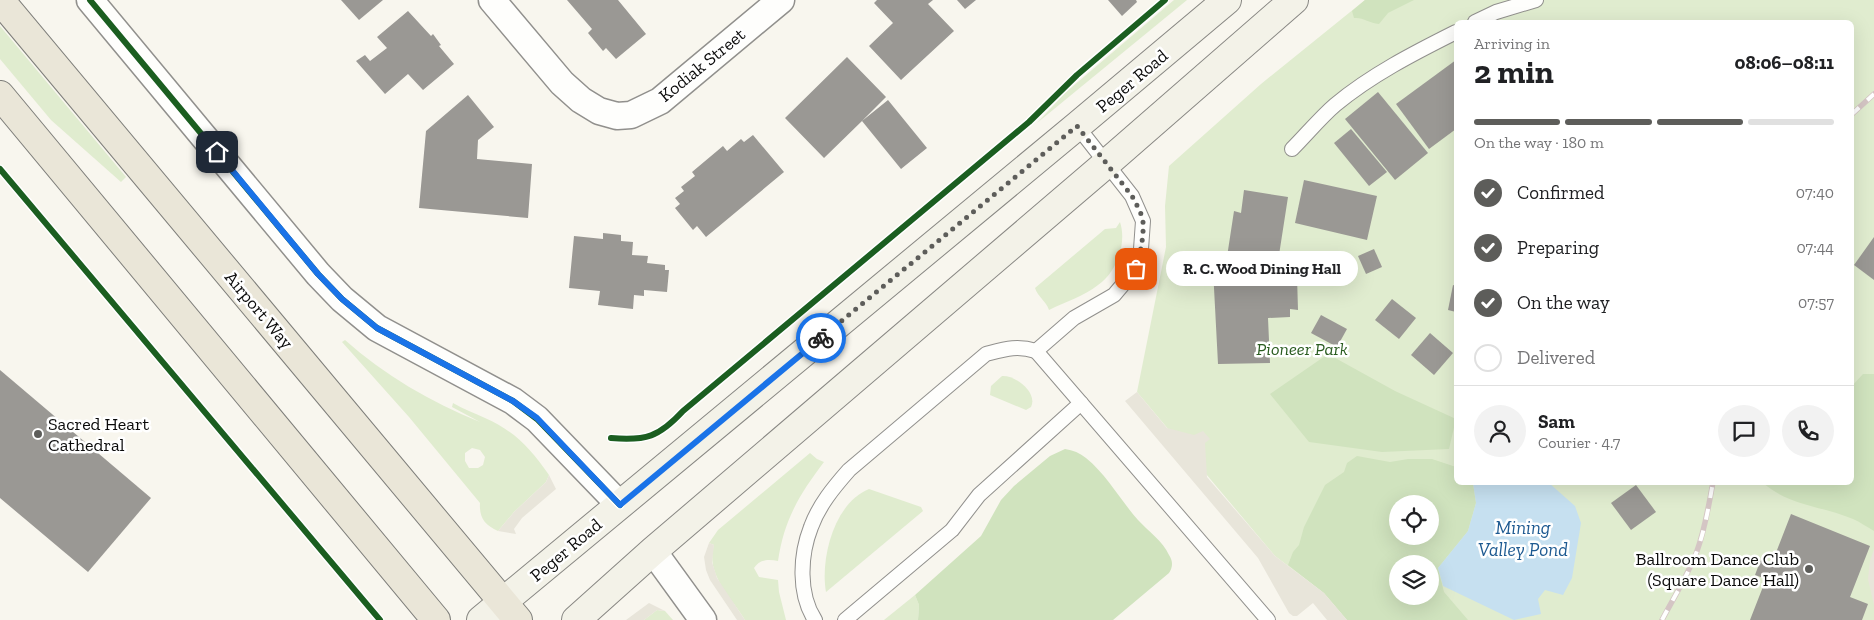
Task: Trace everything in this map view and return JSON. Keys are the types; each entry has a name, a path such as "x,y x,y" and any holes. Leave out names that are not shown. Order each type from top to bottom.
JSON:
{"main road":[{"name":"Airport Way","path":"0,0 510,611"},
{"name":"Peger Road","path":"481,620 510,611 540,572 1227,0"},
{"path":"576,620 653,551 1107,163 1294,0"},
{"path":"0,95 436,620"}],"street":[{"path":"90,0 318,274 342,299 377,328 513,401 537,418 620,505"},
{"name":"Kodiak Street","path":"492,0 562,82 581,100 599,111 617,116 631,115 660,101 781,0"},
{"path":"653,551 703,620"}],"lane":[{"path":"1480,20 1496,12 1536,0"},
{"path":"1292,149 1334,106 1366,81 1454,33"},
{"path":"1036,351 1074,318 1114,295 1136,269 1141,249 1143,221 1132,196 1077,126"},
{"path":"815,620 810,613 803,589 805,552 811,527 834,486 849,470 986,354 1023,347 1036,351 1265,619"},
{"path":"845,620 952,530 979,495 1081,403"}],"green space":[{"path":"1174,0 1187,0 1037,123 1065,93"},
{"name":"Pioneer Park","path":"1365,0 1874,0 1874,620 1347,620 1324,593 1275,556 1137,392 1166,247 1165,206 1169,166 1261,84"},
{"path":"1365,0 1414,0 1388,13 1379,24 1354,18 1352,11"},
{"path":"0,26 126,177 121,182 51,120 0,59"},
{"path":"1120,222 1122,230 1121,248 1110,273 1093,289 1049,310 1035,288 1105,229 1116,228"},
{"path":"345,340 392,376 444,406 480,422 452,407 453,403 496,423 514,435 529,449 549,475 546,482 514,512 498,531 490,526 482,517 480,503 409,417 342,342","holes":["472,448 480,450 485,457 483,465 478,468 469,468 465,461 465,453"]},
{"path":"1328,354 1395,391 1454,418 1454,428 1449,449 1382,452 1309,442 1270,394"},
{"path":"1863,374 1874,374 1874,531 1853,519 1795,501 1773,491 1766,485 1854,485 1854,384"},
{"path":"1002,376 1013,378 1029,391 1032,402 1031,407 1026,410 990,395 991,386"},
{"path":"1065,449 1079,453 1094,465 1138,520 1163,545 1172,562 1169,573 1113,620 918,620 919,605 915,595 981,536 1001,500 1014,486 1050,456"},
{"path":"810,453 824,462 794,508 784,533 778,561 765,560 754,568 759,577 778,580 786,620 745,620 716,575 712,556 714,545 709,543 718,530"},
{"path":"1357,456 1390,462 1408,459 1432,459 1454,466 1454,485 1473,485 1476,503 1468,531 1439,567 1439,555 1389,555 1389,605 1439,605 1439,572 1444,592 1468,620 1347,620 1324,593 1288,565 1293,552 1299,545 1304,527 1325,485 1344,472 1347,463"},
{"path":"869,489 921,507 923,511 826,592 825,564 832,533 838,519 847,506 857,496"},
{"path":"915,595 919,605 918,620 884,620"},
{"path":"657,610 665,611 673,620 644,620"}],"shaded area":[{"path":"1137,392 1167,428 1194,435 1203,431 1210,439 1205,443 1207,477 1275,556 1324,593 1347,620 1327,620 1313,603 1297,616 1289,613 1258,558 1125,401"},
{"path":"549,475 556,489 522,518 514,529 516,534 498,531 514,512 546,482"},
{"path":"709,543 714,545 712,562 717,578 745,620 737,620 710,580 704,557"},
{"path":"1874,549 1874,605 1868,579 1870,561"},
{"path":"649,603 665,611 657,610 644,620 626,620"}],"water":[{"name":"Mining Valley Pond","path":"1473,485 1551,485 1575,506 1581,523 1572,578 1563,595 1545,590 1538,599 1541,614 1514,620 1443,586 1439,567 1468,531 1476,503"}],"building":[{"path":"341,0 383,0 359,20"},
{"path":"567,0 618,0 646,34 616,59 606,48 603,51 588,33 592,29"},
{"path":"877,0 933,0 928,4 954,31 901,80 869,46 893,23 874,3"},
{"path":"957,0 976,0 965,9"},
{"path":"1108,0 1136,0 1137,2 1122,16"},
{"path":"408,11 431,36 433,34 441,45 439,46 454,64 423,90 408,74 385,94 356,61 365,55 370,61 387,48 377,37"},
{"path":"847,57 886,97 824,158 785,118"},
{"path":"1454,61 1454,130 1429,149 1396,104"},
{"path":"1378,92 1428,153 1395,180 1345,119"},
{"path":"468,95 494,127 478,140 477,159 532,164 528,218 419,208 426,131"},
{"path":"888,100 927,148 901,169 862,121"},
{"path":"1351,129 1387,172 1369,186 1334,143"},
{"path":"753,135 784,172 706,237 697,226 693,230 675,208 680,204 675,198 684,191 681,187 695,176 692,172 723,146 727,151 741,139 744,142"},
{"path":"1304,180 1377,196 1367,240 1295,223"},
{"path":"1244,190 1288,197 1277,268 1289,268 1289,275 1297,276 1298,310 1290,309 1290,317 1268,318 1270,363 1218,364 1213,269 1225,270 1234,211 1241,213"},
{"path":"603,233 621,235 621,241 633,242 632,255 648,256 647,263 665,265 665,270 669,270 667,292 644,290 644,296 634,295 633,309 598,305 600,291 569,288 574,236 603,239"},
{"path":"1874,237 1874,280 1854,265"},
{"path":"1374,249 1382,267 1366,274 1358,256"},
{"path":"1453,285 1454,312 1448,310"},
{"path":"1392,299 1416,318 1399,339 1375,320"},
{"path":"1321,315 1347,329 1337,347 1311,333"},
{"path":"1430,333 1453,353 1434,375 1411,355"},
{"name":"Sacred Heart Cathedral","path":"0,370 151,498 88,572 0,498"},
{"path":"1636,485 1656,512 1631,530 1611,503"},
{"name":"Ballroom Dance Club (Square Dance Hall)","path":"1791,514 1870,546 1850,597 1868,604 1862,620 1750,620 1766,579 1755,575 1761,559 1772,563"}],"railway":[{"path":"1854,112 1874,94"},
{"path":"1662,620 1697,551 1705,526 1712,485"}],"cycle path":[{"path":"90,0 318,274 342,299 377,328 513,401 537,419 620,505"},
{"path":"611,438 643,438 667,427 683,411 1029,122 1077,75 1165,0"},
{"path":"0,169 380,620"}],"way so far":[{"path":"821,338 1077,126 1132,196 1139,209 1143,221 1141,249 1136,269"}],"place":[{"name":"R. C. Wood Dining Hall","path":"1136,269"},
{"name":"Sacred Heart Cathedral","path":"38,434"},
{"name":"Ballroom Dance Club (Square Dance Hall)","path":"1809,569"}],"route":[{"path":"217,152 318,274 342,299 377,328 513,401 537,418 620,505 821,338"}]}
